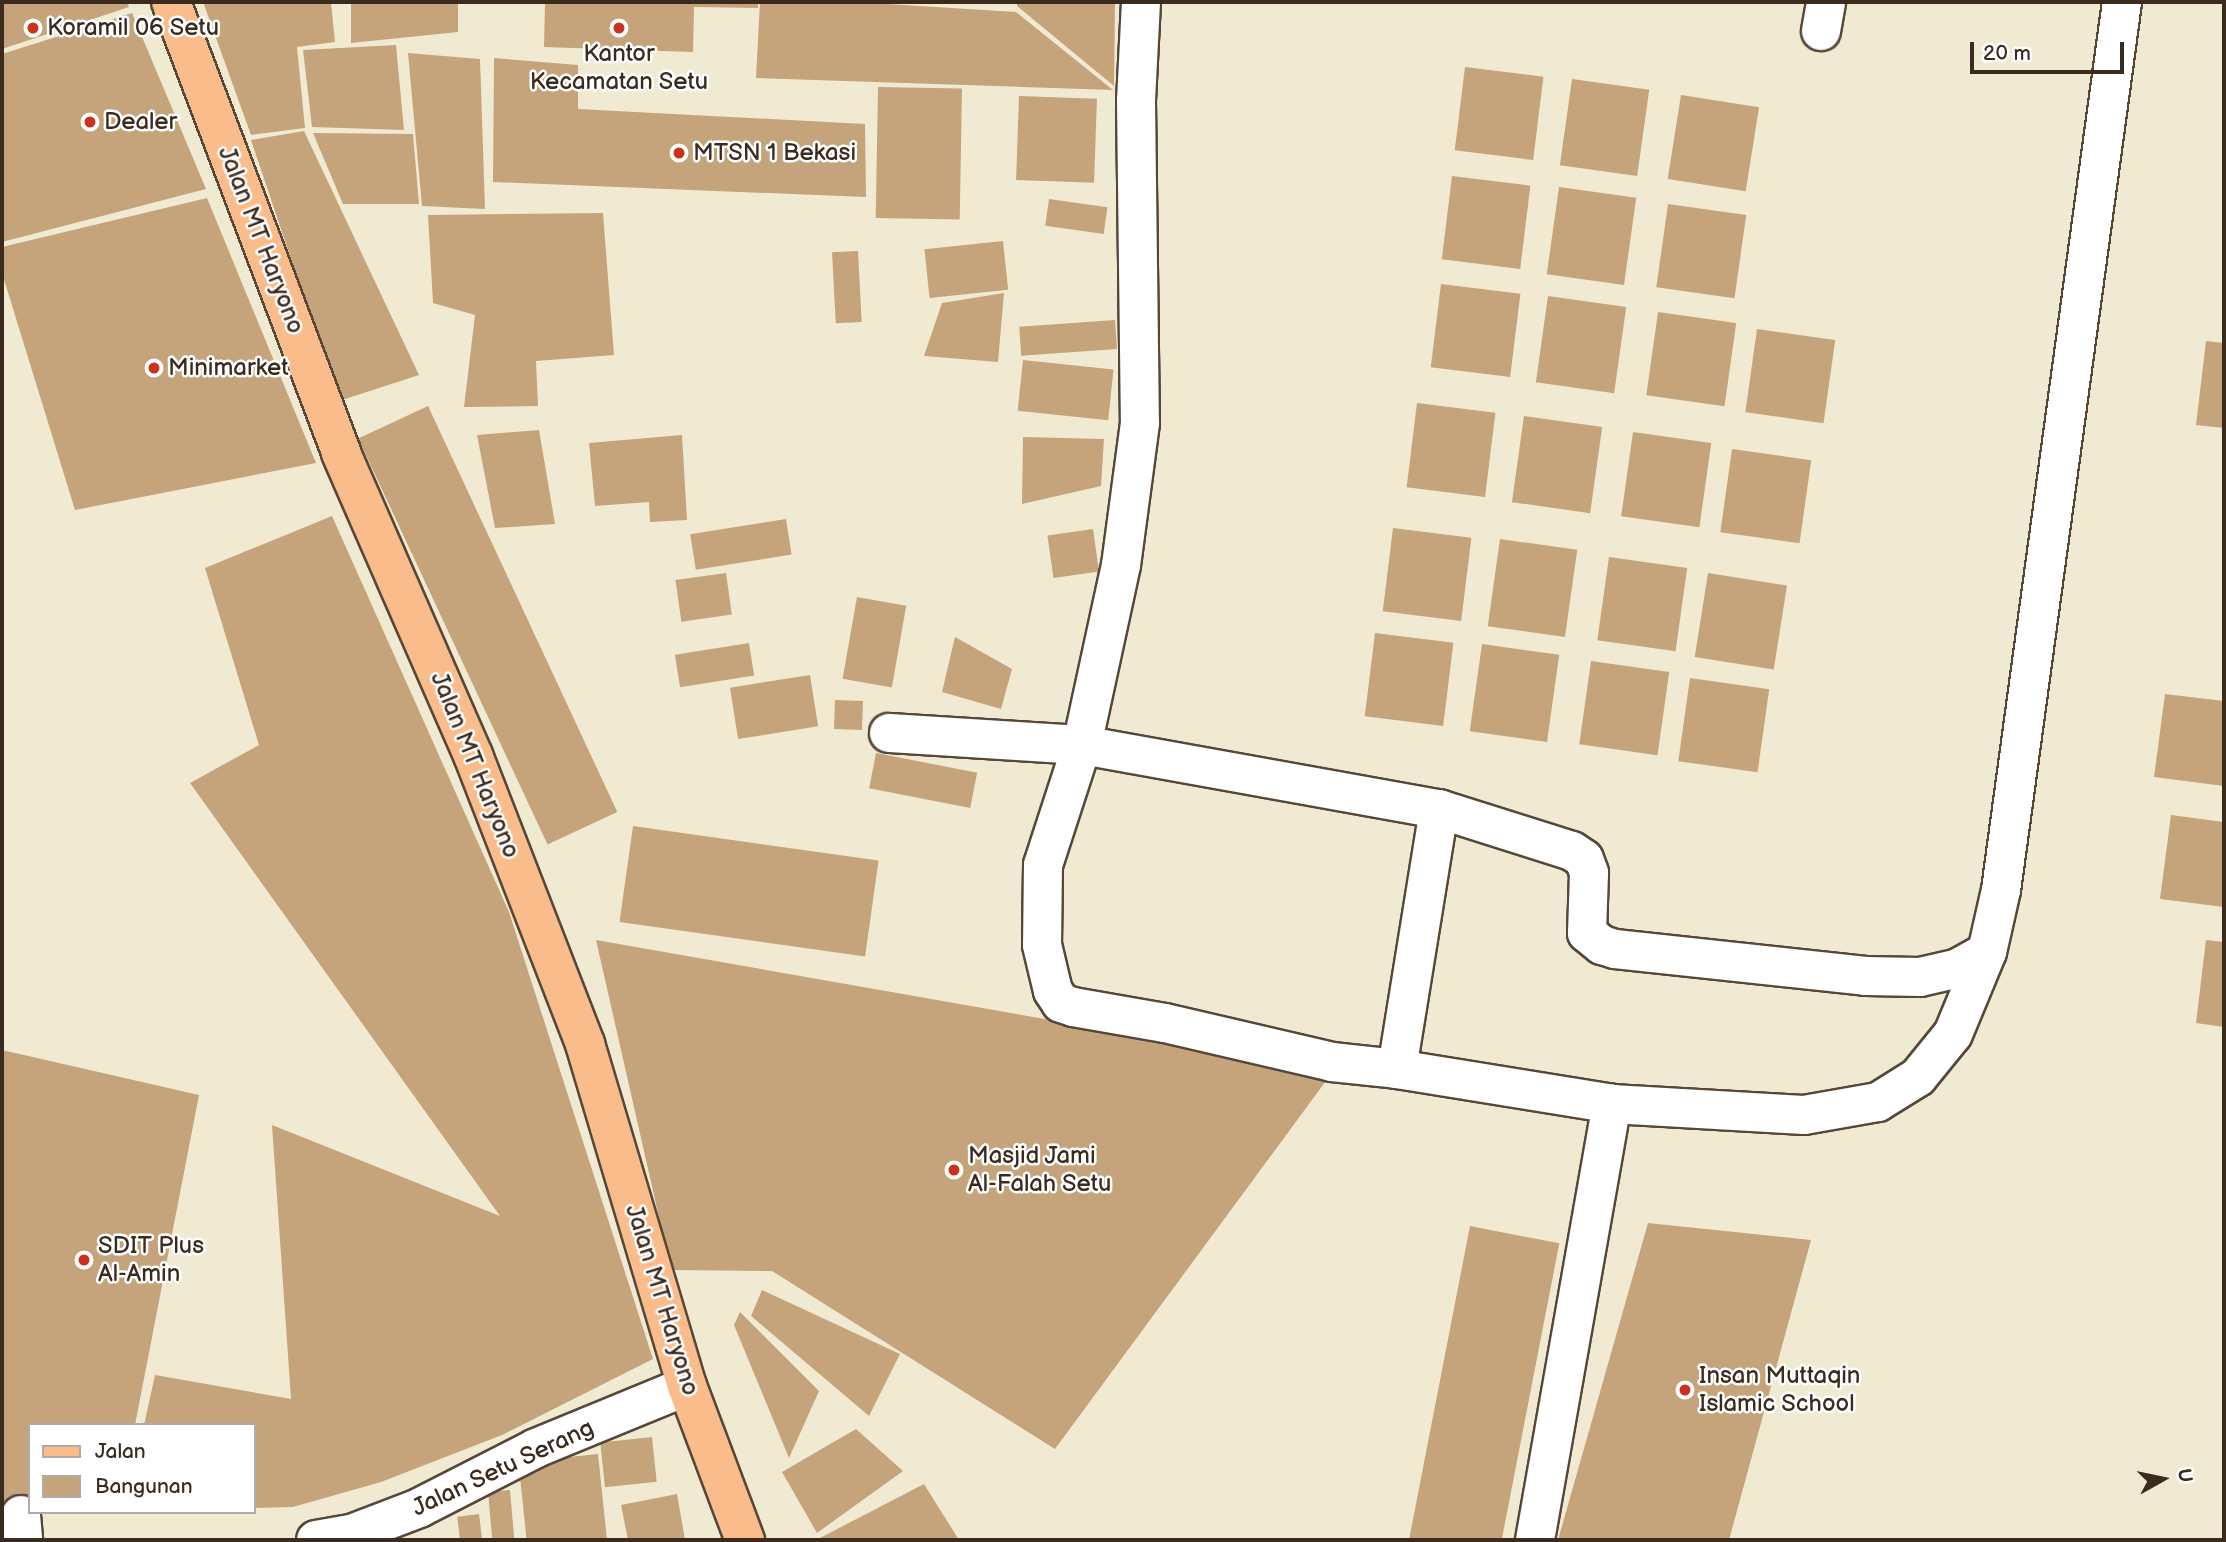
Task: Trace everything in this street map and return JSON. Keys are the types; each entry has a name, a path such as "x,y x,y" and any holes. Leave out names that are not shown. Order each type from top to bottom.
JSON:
{"main road":[{"name":"Jalan MT Haryono","path":"171,2 341,453 473,755 584,1044 687,1386 745,1540"}],"street":[{"path":"1141,2 1136,100 1140,423 1121,565 1082,745 1043,865 1042,945 1054,991 1061,1003 1165,1023 1332,1062 1397,1069 1612,1104 1804,1115 1878,1102 1918,1077 1953,1034 1987,952 2001,890 2122,2"},
{"path":"889,733 1082,745 1439,809 1572,851 1584,859 1589,873 1587,933 1602,945 1615,949 1866,976 1920,977 1956,969 1987,952"},
{"path":"1397,1069 1439,809"},
{"path":"1535,1540 1612,1104"},
{"name":"Jalan Setu Serang","path":"316,1540 354,1533 419,1508 536,1448 687,1386"}],"building":[{"name":"Koramil 06 Setu","path":"2,2 127,2 129,7 2,49"},
{"path":"203,2 331,2 335,42 297,47 305,128 251,135"},
{"path":"351,2 458,2 458,32 351,43"},
{"name":"Kantor Kecamatan Setu","path":"545,2 758,2 758,8 694,7 693,52 544,47"},
{"name":"MTSN 1 Bekasi","path":"760,2 856,2 1016,12 1113,90 756,78"},
{"path":"1017,2 1115,2 1114,86 1017,6"},
{"name":"Dealer","path":"132,13 206,189 2,242 2,54"},
{"path":"396,45 404,130 312,127 303,50"},
{"path":"408,53 480,59 485,209 422,206"},
{"name":"MTSN 1 Bekasi","path":"494,58 578,65 578,109 865,124 866,197 493,182"},
{"path":"1465,67 1543,77 1533,160 1455,150"},
{"path":"1572,79 1649,90 1637,176 1560,165"},
{"name":"MTSN 1 Bekasi","path":"878,87 962,88 960,219 876,218"},
{"path":"1681,95 1759,107 1746,191 1668,179"},
{"path":"1019,96 1097,99 1094,183 1016,180"},
{"path":"304,131 419,375 339,401 251,140"},
{"path":"313,133 413,134 419,204 343,204"},
{"path":"1452,176 1530,186 1520,269 1442,259"},
{"path":"1559,187 1636,198 1624,285 1547,274"},
{"name":"Minimarket","path":"207,198 316,463 75,510 2,273 2,247"},
{"path":"1049,199 1107,207 1104,234 1045,226"},
{"path":"1668,204 1746,215 1735,298 1656,287"},
{"path":"603,213 614,355 536,361 538,406 464,407 475,315 433,303 428,215"},
{"path":"1003,241 1008,290 930,298 924,249"},
{"path":"858,251 862,322 836,323 832,252"},
{"path":"1441,284 1520,294 1510,377 1431,367"},
{"path":"1004,293 998,362 924,356 942,303"},
{"path":"1548,296 1626,307 1614,393 1536,382"},
{"path":"1658,312 1736,323 1725,406 1646,395"},
{"path":"1115,320 1117,349 1021,356 1019,327"},
{"path":"1757,329 1835,340 1824,423 1745,412"},
{"path":"2206,341 2224,343 2224,428 2196,425"},
{"path":"1023,360 1114,370 1108,420 1018,411"},
{"path":"1417,403 1495,413 1485,497 1407,487"},
{"path":"428,406 617,812 548,845 358,439"},
{"path":"1524,416 1602,427 1590,513 1512,502"},
{"path":"539,430 555,524 495,528 477,435"},
{"path":"1633,432 1711,443 1699,527 1621,516"},
{"path":"682,435 687,520 650,522 649,502 595,506 589,443"},
{"path":"1023,437 1104,439 1101,486 1022,504"},
{"path":"1732,449 1811,460 1800,543 1720,532"},
{"path":"332,516 509,912 653,1359 502,1435 381,1482 293,1507 256,1508 256,1423 144,1423 155,1375 291,1399 272,1125 500,1216 190,783 259,745 205,568"},
{"path":"786,519 792,555 696,570 690,534"},
{"path":"1393,528 1471,538 1461,621 1383,611"},
{"path":"1093,529 1099,572 1053,578 1047,535"},
{"path":"1500,539 1577,550 1565,637 1488,626"},
{"path":"1609,557 1687,568 1676,651 1597,640"},
{"path":"726,573 732,615 681,622 675,580"},
{"path":"1708,573 1787,586 1774,669 1695,657"},
{"path":"857,597 906,606 892,687 843,679"},
{"path":"1375,633 1453,643 1443,726 1365,716"},
{"path":"955,637 1012,669 1001,709 942,692"},
{"path":"749,643 754,676 680,687 675,655"},
{"path":"1482,644 1559,655 1547,742 1470,731"},
{"path":"1591,661 1669,672 1658,755 1579,744"},
{"path":"810,675 818,726 738,739 730,688"},
{"path":"1690,678 1769,689 1758,772 1678,761"},
{"path":"2165,694 2224,701 2224,786 2154,777"},
{"path":"835,700 863,701 862,730 834,729"},
{"path":"876,753 977,773 970,808 869,788"},
{"path":"2171,815 2224,822 2224,907 2160,899"},
{"path":"633,826 879,861 865,957 620,922"},
{"name":"Masjid Jami Al-Falah Setu","path":"596,940 1334,1070 1055,1449 772,1271 671,1270"},
{"path":"2206,940 2224,942 2224,1027 2196,1023"},
{"name":"SDIT Plus Al-Amin","path":"2,1050 199,1095 135,1423 28,1423 28,1511 2,1511"},
{"name":"Insan Muttaqin Islamic School","path":"1648,1223 1811,1240 1729,1540 1558,1540"},
{"path":"1470,1226 1559,1243 1502,1540 1409,1540"},
{"path":"762,1290 900,1354 869,1416 751,1316"},
{"path":"740,1312 819,1391 789,1458 734,1325"},
{"path":"856,1429 903,1471 817,1533 782,1472"},
{"path":"652,1437 657,1482 605,1487 600,1442"},
{"path":"598,1454 607,1540 527,1540 518,1462"},
{"path":"924,1484 959,1540 816,1540"},
{"path":"510,1490 514,1540 492,1540 488,1492"},
{"path":"677,1494 685,1540 628,1540 621,1505"},
{"path":"479,1514 482,1540 460,1540 457,1517"}],"place":[{"name":"Koramil 06 Setu","path":"33,28"},
{"name":"Kantor Kecamatan Setu","path":"619,28"},
{"name":"Dealer","path":"90,122"},
{"name":"MTSN 1 Bekasi","path":"679,153"},
{"name":"Minimarket","path":"154,368"},
{"name":"Masjid Jami Al-Falah Setu","path":"954,1170"},
{"name":"SDIT Plus Al-Amin","path":"84,1260"},
{"name":"Insan Muttaqin Islamic School","path":"1685,1390"}]}
